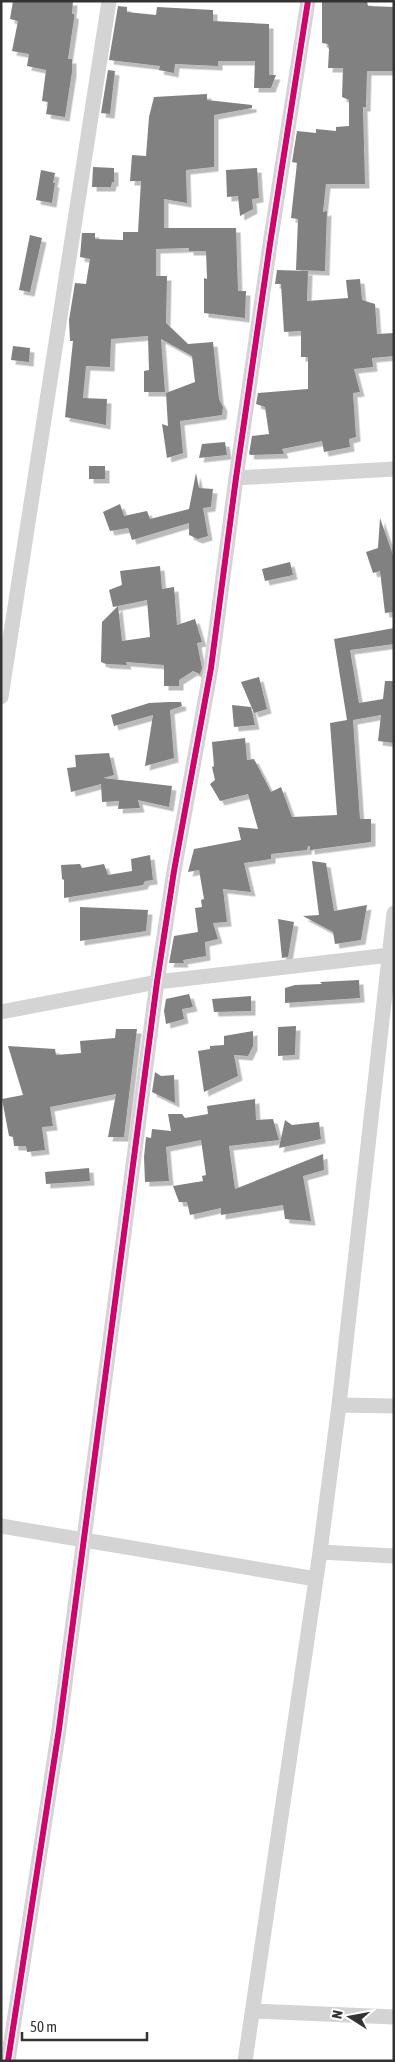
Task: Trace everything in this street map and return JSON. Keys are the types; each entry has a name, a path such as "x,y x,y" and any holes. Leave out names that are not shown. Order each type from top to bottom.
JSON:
{"street":[{"path":"1,698 109,1"},
{"path":"8,2061 59,1729 157,982 174,871 212,668 236,478 308,1"},
{"path":"236,478 394,469"},
{"path":"245,2061 320,1552 339,1404 394,913"},
{"path":"1,1012 157,982 390,955"},
{"path":"339,1404 394,1406"},
{"path":"1,1526 316,1579"},
{"path":"320,1552 394,1556"},
{"path":"253,2011 394,2018"}],"building":[{"path":"13,1 73,1 72,14 74,14 74,19 68,59 72,59 72,72 65,117 46,114 48,102 42,101 46,70 27,66 29,54 12,51 18,21 10,19"},
{"path":"322,1 367,1 368,6 394,7 394,71 367,71 366,107 363,107 365,184 326,184 323,212 327,211 325,271 296,270 298,219 291,218 297,163 292,162 297,131 316,133 316,129 336,131 336,127 349,126 349,100 342,97 343,68 328,68 328,44 322,43"},
{"path":"118,6 127,7 127,12 156,15 157,7 213,10 213,21 269,24 269,75 276,75 271,88 254,88 255,61 218,61 218,66 175,64 174,73 159,70 160,66 109,60"},
{"path":"108,70 115,71 110,114 101,113"},
{"path":"207,94 207,100 252,105 252,108 214,115 214,167 186,170 187,203 164,199 164,228 236,228 238,291 246,291 245,318 204,313 204,278 207,279 206,251 189,251 189,248 156,249 156,276 167,276 166,323 188,344 213,342 219,399 223,407 222,415 180,421 183,453 167,458 162,424 168,426 166,393 195,382 192,356 161,339 165,392 144,392 144,371 149,370 148,336 111,339 110,367 86,366 83,398 107,399 106,425 65,417 73,341 70,341 69,320 75,283 86,284 90,259 80,257 82,233 95,233 95,239 123,240 123,232 138,232 141,181 130,181 132,155 146,156 149,117 154,97"},
{"path":"93,167 114,168 114,182 112,182 111,187 92,187"},
{"path":"257,168 259,198 252,199 253,209 240,216 238,196 227,197 226,170"},
{"path":"41,170 55,173 52,203 36,200"},
{"path":"30,235 42,238 30,292 19,290"},
{"path":"277,270 308,271 307,301 348,298 346,280 360,279 362,300 375,304 377,334 394,333 394,356 372,358 373,367 354,369 360,392 353,393 356,437 349,439 350,447 324,452 322,441 282,449 284,454 249,454 252,436 269,434 265,407 256,404 258,393 308,389 308,357 301,357 301,331 284,332 281,284 275,284"},
{"path":"13,346 30,348 29,362 11,360"},
{"path":"225,442 227,455 199,458 202,444"},
{"path":"89,466 105,466 105,479 89,479"},
{"path":"196,473 199,488 213,489 211,507 203,508 208,536 198,539 189,535 189,523 132,540 128,528 110,531 103,512 120,504 124,516 147,511 150,519 189,509"},
{"path":"380,518 394,558 394,612 385,613 380,571 373,573 366,552 378,548"},
{"path":"290,562 293,575 265,581 262,569"},
{"path":"160,566 162,589 174,587 177,625 195,619 202,642 197,643 202,668 200,674 193,671 179,680 179,686 164,686 164,665 126,662 127,665 106,664 101,662 102,622 118,606 122,641 150,637 147,600 113,607 109,590 122,585 120,571"},
{"path":"394,628 394,644 350,650 359,703 383,699 385,681 394,681 394,743 378,741 381,715 353,720 360,819 371,819 371,842 310,850 310,846 308,846 307,850 271,854 271,859 244,863 251,892 223,889 227,922 213,923 218,939 205,942 206,956 183,960 184,963 169,963 174,936 198,932 195,908 202,907 201,900 204,899 199,870 188,872 194,849 241,840 238,827 258,829 248,794 220,801 210,784 215,780 212,767 214,766 212,742 245,738 247,760 254,759 271,792 281,787 292,817 337,815 330,723 347,720 334,639"},
{"path":"259,677 267,709 254,713 241,682"},
{"path":"181,702 182,706 170,710 174,758 145,766 153,715 114,726 111,715 149,703"},
{"path":"232,705 251,707 255,725 234,727"},
{"path":"109,753 114,775 103,778 172,786 169,807 138,800 140,808 118,809 119,801 102,802 101,784 71,792 67,768 76,767 75,755"},
{"path":"150,855 153,880 145,881 143,885 64,898 64,880 62,879 61,865 80,864 82,868 104,864 108,875 132,871 131,859"},
{"path":"312,861 326,863 334,911 367,905 361,940 335,944 333,932 303,916 319,915"},
{"path":"80,907 148,910 146,931 80,941"},
{"path":"278,919 294,922 288,957 282,958"},
{"path":"359,980 360,998 285,1003 285,988 295,985 322,984 320,982"},
{"path":"189,994 193,1007 182,1009 184,1019 166,1024 164,1011 166,999"},
{"path":"251,996 251,1011 214,1012 212,999"},
{"path":"296,1026 295,1055 278,1056 278,1027"},
{"path":"116,1029 137,1029 124,1137 108,1137 116,1094 50,1107 53,1126 42,1127 45,1150 27,1152 26,1146 14,1146 13,1137 9,1136 2,1099 23,1095 8,1046 55,1049 56,1055 81,1053 80,1041 115,1038"},
{"path":"253,1031 253,1046 248,1056 234,1055 238,1076 204,1092 198,1051 210,1049 210,1046 224,1045 224,1036"},
{"path":"155,1072 161,1076 174,1075 175,1103 152,1092"},
{"path":"255,1099 256,1120 273,1119 279,1140 229,1146 235,1189 323,1154 324,1170 303,1176 311,1221 285,1219 283,1205 221,1215 221,1208 190,1215 187,1202 179,1202 173,1186 203,1181 202,1176 206,1175 201,1140 166,1147 169,1181 145,1182 144,1157 146,1137 151,1138 152,1129 171,1131 168,1114 182,1114 185,1118 208,1114 207,1106"},
{"path":"285,1120 292,1125 319,1122 321,1139 279,1148"},
{"path":"89,1168 90,1181 46,1184 45,1172"}],"cycle path":[{"path":"8,2061 59,1729 157,982 174,871 211,668 270,244 308,1"}]}
